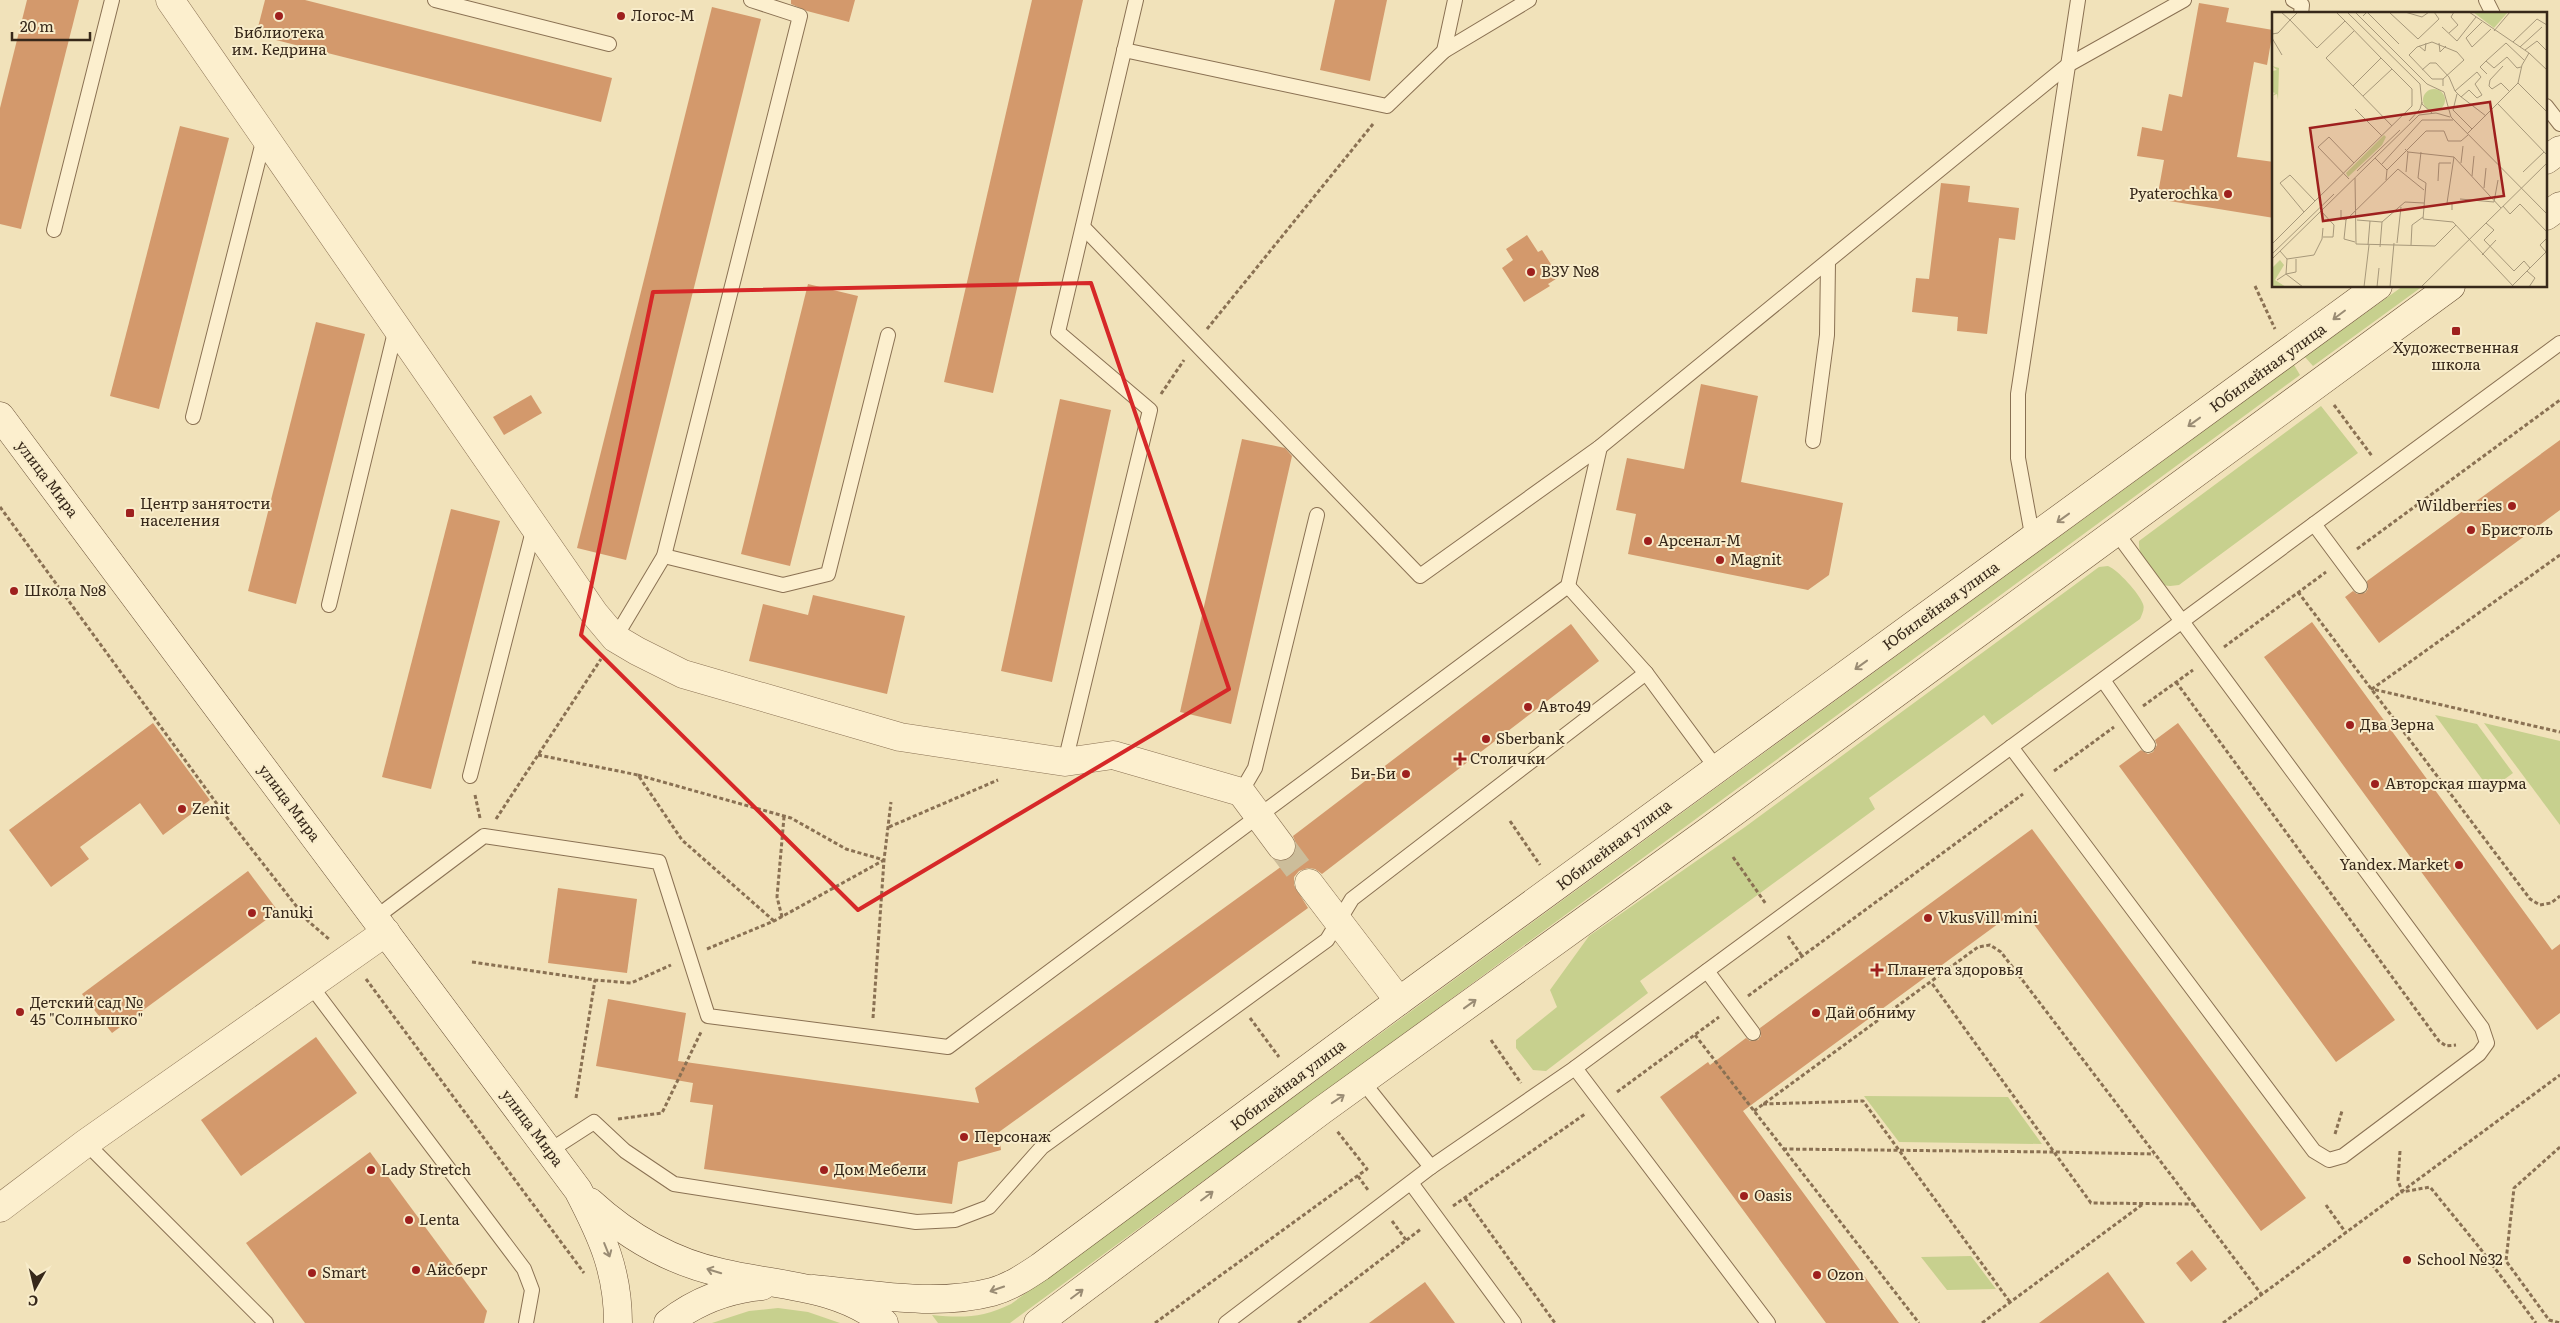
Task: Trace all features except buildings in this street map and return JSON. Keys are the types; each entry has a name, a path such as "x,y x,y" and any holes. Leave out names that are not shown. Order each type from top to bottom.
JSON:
{"main road":[{"path":"170,0 594,613 615,638 636,652 682,674 900,737 1065,762 1113,755 1241,792 1281,846"},
{"path":"2548,159 2560,150"},
{"path":"2548,215 2560,206"},
{"name":"Юбилейная улица","path":"813,1289 943,1298 994,1291 1018,1281 1040,1268 1399,1002 2375,288"},
{"path":"1038,1323 1313,1117 1364,1082 2448,288"},
{"name":"улица Мира","path":"0,416 578,1190 599,1231 611,1260 618,1298 618,1323"},
{"path":"1309,883 1399,1002"},
{"path":"0,1208 86,1142 351,958 380,925"},
{"name":"улица Мира","path":"578,1190 610,1220 661,1251 720,1273 779,1285 813,1289 846,1300 884,1323"},
{"name":"улица Мира","path":"668,1323 681,1313 711,1298 744,1288 779,1285"}],"lane":[{"path":"54,230 112,0"},
{"path":"435,0 609,44"},
{"path":"615,638 664,556 800,16 751,0"},
{"path":"1065,762 1150,410 1058,332 1136,0"},
{"path":"1444,51 1456,0"},
{"path":"1124,50 1388,106 1444,51 1529,0"},
{"path":"2033,540 2018,458 2018,394 2078,0"},
{"path":"1083,227 1420,576 1600,447 2068,65 2184,0"},
{"path":"2486,0 2492,12"},
{"path":"2548,109 2560,124"},
{"path":"193,418 265,138"},
{"path":"1813,441 1827,335 1828,262"},
{"path":"329,605 396,327"},
{"path":"664,556 783,585 828,574 888,335"},
{"path":"1226,1323 1431,1167 1575,1068 2560,343"},
{"path":"380,925 484,836 660,862 708,1016 948,1047 1568,586 1600,447"},
{"path":"1241,792 1255,768 1317,515"},
{"path":"2314,524 2360,586"},
{"path":"470,776 534,526"},
{"path":"2011,747 2314,1151 2329,1160 2343,1156 2479,1054 2487,1043 2482,1028 2116,532"},
{"path":"1568,586 1646,673 1718,769"},
{"path":"549,1151 594,1122 625,1151 674,1184 916,1222 955,1220 989,1207 1042,1147 1327,940 1352,900 1646,673"},
{"path":"2103,680 2148,745"},
{"path":"1706,971 1753,1033"},
{"path":"311,986 524,1269 532,1290 526,1323"},
{"path":"1575,1068 1768,1323"},
{"path":"1364,1082 1431,1167"},
{"path":"86,1142 266,1323"},
{"path":"1411,1183 1514,1323"}],"path":[{"path":"1150,410 1196,343 1388,106"},
{"path":"2355,550 2560,400"},
{"path":"0,507 228,820 308,921 351,958 589,1281"},
{"path":"2372,689 2560,555"},
{"path":"2221,649 2328,570"},
{"path":"2298,592 2530,899 2540,905 2550,903 2560,896"},
{"path":"484,836 615,638"},
{"path":"2139,709 2198,666"},
{"path":"2176,682 2439,1041"},
{"path":"2372,689 2560,732"},
{"path":"2056,770 2118,725"},
{"path":"538,755 638,775 784,817 846,849 884,860"},
{"path":"638,775 682,840 774,921"},
{"path":"470,776 484,836"},
{"path":"888,827 1003,778"},
{"path":"1750,994 2026,792"},
{"path":"871,1037 884,860 891,802"},
{"path":"782,916 777,897 784,817"},
{"path":"1510,821 1555,888"},
{"path":"1754,1111 1978,947 1990,945 2000,952 2262,1295"},
{"path":"576,1098 595,980"},
{"path":"1931,982 2091,1203 2193,1204"},
{"path":"1616,1093 1722,1015"},
{"path":"594,1122 662,1113 708,1016"},
{"path":"1695,1035 1919,1323"},
{"path":"1491,1040 1532,1098"},
{"path":"2223,1323 2560,1074"},
{"path":"1762,1104 1863,1101 2010,1302"},
{"path":"1437,1217 1602,1103"},
{"path":"2560,1147 2514,1188 2506,1261 2549,1320 2560,1323"},
{"path":"1783,1149 1898,1149 2154,1154"},
{"path":"2400,1151 2398,1180 2402,1192"},
{"path":"2402,1192 2430,1188 2479,1247 2536,1323"},
{"path":"1465,1198 1555,1323"},
{"path":"1982,1323 2143,1204"},
{"path":"2326,1205 2346,1232"},
{"path":"1298,1323 1423,1227"}],"highlighted area":[{"path":"1091,283 1229,689 858,910 581,635 653,292"}],"green space":[{"path":"2400,288 2420,288 2313,366 2305,357"},
{"path":"2294,365 2300,375 1010,1323 938,1323 932,1315 972,1316 1001,1309 1011,1304"},
{"path":"2321,406 2358,453 2179,585 2172,586 2160,583 2148,570 2142,559 2139,541"},
{"path":"2108,566 2133,588 2141,599 2144,608 2140,619 1992,725 1984,715 1869,798 1875,809 1640,981 1648,993 1546,1071 1533,1070 1516,1048 1516,1040 1557,1007 1550,990 1589,936 1745,827 2099,567"},
{"path":"2435,715 2477,724 2513,773 2490,790"},
{"path":"2484,723 2560,741 2560,825"},
{"path":"1864,1096 2008,1097 2042,1144 1899,1142"},
{"path":"1971,1256 1996,1289 1947,1290 1921,1257"},
{"path":"778,1308 808,1312 840,1323 712,1323 749,1311"}],"tunnel":[{"path":"1281,846 1309,883"}],"place":[{"name":"Библиотека им. Кедрина","path":"279,16"},
{"name":"Логос-М","path":"621,16"},
{"name":"Pyaterochka","path":"2228,194"},
{"name":"ВЗУ №8","path":"1531,272"},
{"name":"Художественная школа","path":"2456,331"},
{"name":"Wildberries","path":"2512,506"},
{"name":"Центр занятости населения","path":"130,513"},
{"name":"Бристоль","path":"2471,530"},
{"name":"Арсенал-М","path":"1648,541"},
{"name":"Magnit","path":"1720,560"},
{"name":"Школа №8","path":"14,591"},
{"name":"Авто49","path":"1528,707"},
{"name":"Два Зерна","path":"2350,725"},
{"name":"Sberbank","path":"1486,739"},
{"name":"Столички","path":"1460,759"},
{"name":"Би-Би","path":"1406,774"},
{"name":"Авторская шаурма","path":"2375,784"},
{"name":"Zenit","path":"182,809"},
{"name":"Yandex.Market","path":"2459,865"},
{"name":"Tanuki","path":"252,913"},
{"name":"VkusVill mini","path":"1928,918"},
{"name":"Планета здоровья","path":"1877,970"},
{"name":"Детский сад № 45 \"Солнышко\"","path":"20,1012"},
{"name":"Дай обниму","path":"1816,1013"},
{"name":"Персонаж","path":"964,1137"},
{"name":"Lady Stretch","path":"371,1170"},
{"name":"Дом Мебели","path":"824,1170"},
{"name":"Oasis","path":"1744,1196"},
{"name":"Lenta","path":"409,1220"},
{"name":"School №32","path":"2407,1260"},
{"name":"Айсберг","path":"416,1270"},
{"name":"Smart","path":"312,1273"},
{"name":"Ozon","path":"1817,1275"}]}
